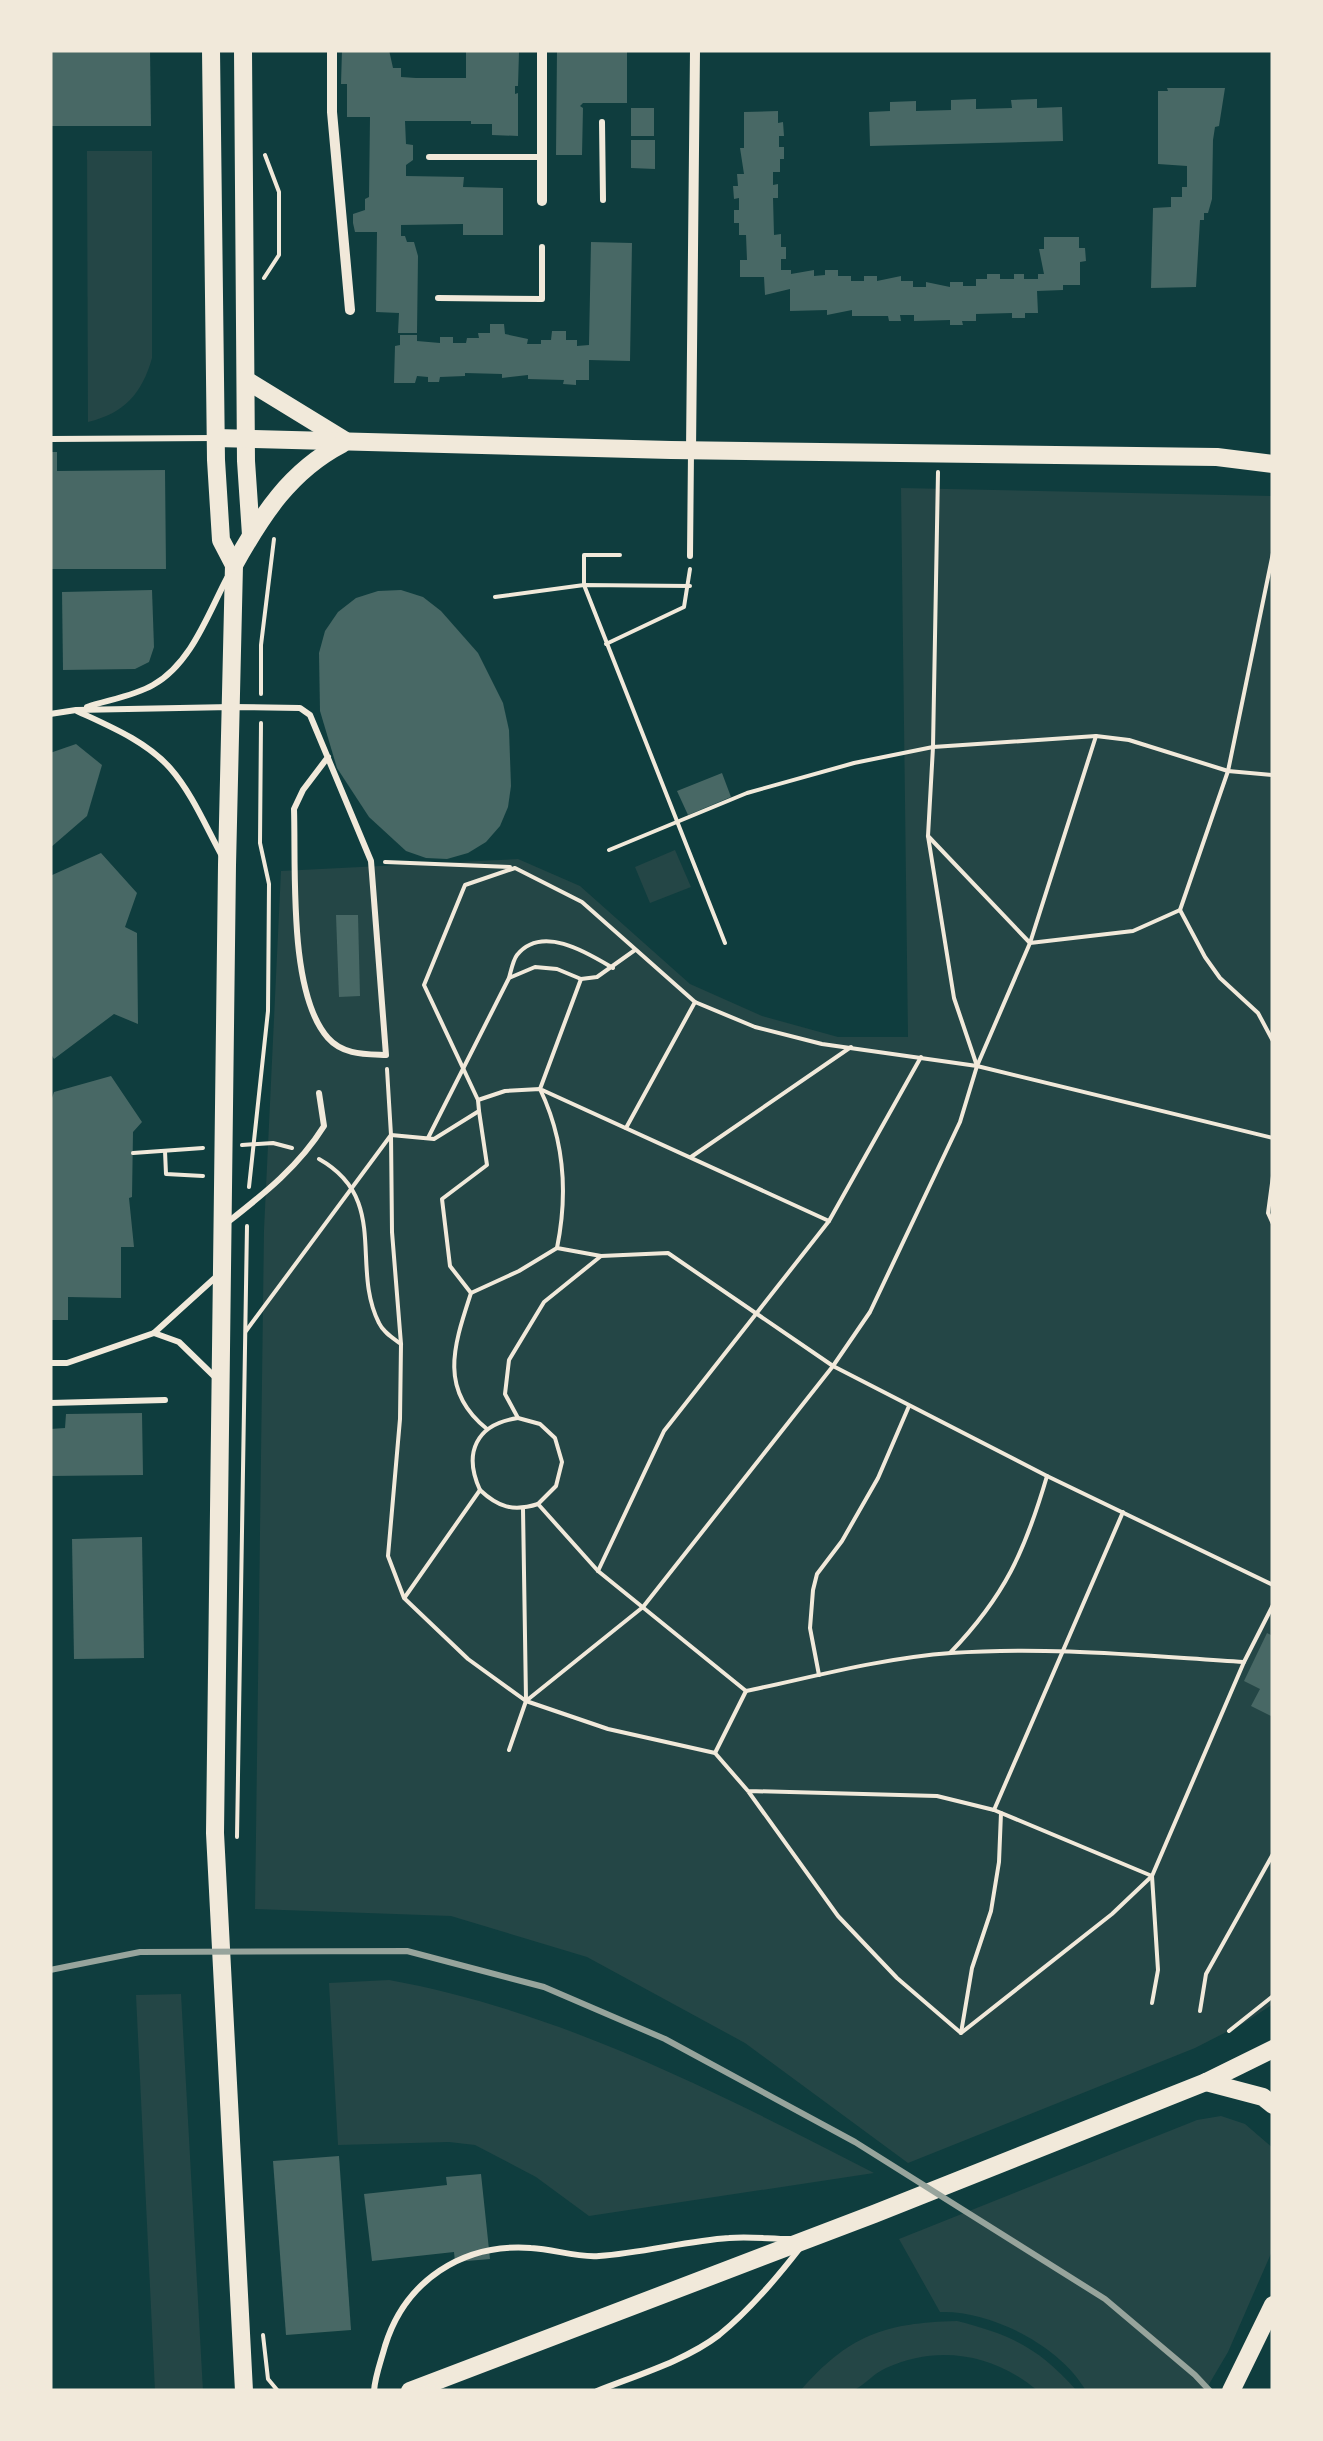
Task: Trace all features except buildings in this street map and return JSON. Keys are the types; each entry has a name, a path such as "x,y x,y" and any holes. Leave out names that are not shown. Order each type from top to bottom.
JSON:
{"main road":[{"path":"211,50 216,438 221,540 234,565"},
{"path":"243,50 246,440 251,535"},
{"path":"246,380 346,441"},
{"path":"216,438 1217,457 1273,464"},
{"path":"244,2391 215,1833 234,565 251,535 298,473 346,441"},
{"path":"410,2391 874,2214 1206,2082 1273,2050"},
{"path":"1206,2082 1263,2097 1273,2105"},
{"path":"1234,2384 1273,2305"}],"street":[{"path":"332,50 332,112 350,310"},
{"path":"542,50 542,201"},
{"path":"691,450 696,50"}],"lane":[{"path":"602,122 604,200"},
{"path":"429,157 542,157"},
{"path":"438,298 542,299 542,246"},
{"path":"50,439 216,438"},
{"path":"690,556 691,450"},
{"path":"76,710 153,686 169,673 190,648 234,565"},
{"path":"50,714 76,710 260,707 300,708 310,716 328,757 371,861 386,1055 350,1053 328,1039 307,1002 299,954 294,809 328,757"},
{"path":"76,710 134,739 168,765 184,786 227,865"},
{"path":"223,1226 282,1179 309,1150 324,1126 320,1093"},
{"path":"50,1363 67,1363 154,1333 222,1272"},
{"path":"154,1333 179,1342 220,1382"},
{"path":"50,1403 165,1400"},
{"path":"374,2391 389,2334 401,2307 420,2283 442,2267 470,2255 497,2248 530,2248 594,2257 729,2238 807,2240"},
{"path":"597,2391 670,2362 717,2336 768,2289 807,2240"}],"path":[{"path":"264,151 279,192 279,255 264,280"},
{"path":"938,454 934,746 928,836 954,998 977,1066"},
{"path":"237,1837 248,1206 268,1011 268,884 260,844 261,645 274,536"},
{"path":"1273,553 1228,771 1180,910 1205,958 1220,978 1258,1013 1273,1041"},
{"path":"620,555 584,555 584,585 724,943"},
{"path":"606,644 684,607 690,586 690,556"},
{"path":"495,596 584,585 690,586"},
{"path":"526,1701 643,1607 833,1366 878,1294 960,1122 977,1066 1030,943 1096,736"},
{"path":"610,850 747,794 854,763 934,746 1096,736 1129,740 1228,771 1273,775"},
{"path":"928,836 1030,943"},
{"path":"371,861 515,868 582,902 695,1002 755,1026 822,1044 977,1066 1273,1138"},
{"path":"471,1293 450,1266 442,1199 487,1165 478,1100 424,985 465,884 515,868"},
{"path":"1030,943 1133,931 1180,910"},
{"path":"428,1138 464,1071 516,956 532,944 548,942 572,946 614,968"},
{"path":"508,978 536,967 557,969 581,979 597,977 635,950"},
{"path":"557,1248 563,1217 564,1175 550,1109 540,1089 581,979"},
{"path":"626,1128 695,1002"},
{"path":"691,1158 851,1048"},
{"path":"386,1055 392,1232 401,1344 400,1419 388,1556 404,1598 468,1659 526,1701 608,1729 715,1752 838,1916 896,1978 960,2033"},
{"path":"598,1571 664,1430 829,1221 921,1056"},
{"path":"478,1100 505,1091 540,1089 829,1221"},
{"path":"391,1135 434,1139 479,1111"},
{"path":"246,1331 391,1135"},
{"path":"237,1146 272,1142 299,1150"},
{"path":"133,1153 219,1147"},
{"path":"165,1151 166,1174 223,1177"},
{"path":"312,1156 345,1178 360,1205 367,1231 368,1294 380,1327 401,1344"},
{"path":"1273,1176 1268,1213 1273,1224"},
{"path":"486,1429 466,1412 456,1384 455,1340 471,1293 557,1248 601,1256 668,1254 833,1366 1047,1476 1273,1585"},
{"path":"518,1418 505,1394 510,1360 544,1302 601,1256"},
{"path":"819,1676 810,1628 812,1590 878,1478 910,1406"},
{"path":"518,1418 540,1424 555,1438 562,1462 556,1486 538,1504 524,1509 495,1504 480,1490 471,1459 486,1429 518,1418"},
{"path":"950,1653 980,1622 1011,1576 1047,1476"},
{"path":"404,1598 480,1490"},
{"path":"538,1504 598,1571 746,1690 950,1653 1066,1651 1244,1662"},
{"path":"510,1750 526,1701 524,1509"},
{"path":"994,1810 1123,1512"},
{"path":"960,2033 1112,1914 1152,1876 1273,1604"},
{"path":"715,1752 746,1690"},
{"path":"748,1792 937,1796 994,1810 1152,1876"},
{"path":"960,2033 972,1968 994,1895 1001,1813"},
{"path":"1200,2011 1206,1974 1273,1854"},
{"path":"1152,1876 1158,1970 1152,2003"},
{"path":"1229,2031 1273,1996"},
{"path":"262,2328 268,2379 278,2391"}],"shaded area":[{"path":"87,151 152,151 152,358 130,400 112,413 88,422"},
{"path":"901,488 1273,496 1273,2004 1195,2048 908,2163 745,2043 587,1957 451,1916 255,1909 264,1230 281,871 518,859 580,886 690,984 762,1016 838,1037 908,1037"},
{"path":"675,850 691,887 650,903 635,867"},
{"path":"389,1980 516,2012 638,2058 874,2173 589,2216 536,2177 475,2145 338,2145 329,1983"},
{"path":"181,1994 203,2391 155,2391 136,1995"},
{"path":"1221,2116 1245,2124 1273,2148 1273,2249 1228,2352 1205,2391 1086,2391 1060,2359 1022,2334 980,2317 940,2312 899,2239 1197,2120"},
{"path":"957,2321 1023,2345 1050,2364 1077,2391 1038,2391 1003,2368 946,2355 926,2356 886,2368 849,2392 800,2391 835,2357 870,2336 909,2325"}],"railway":[{"path":"50,1970 140,1952 407,1951 544,1987 665,2039 855,2142 1105,2299 1210,2391"}]}
